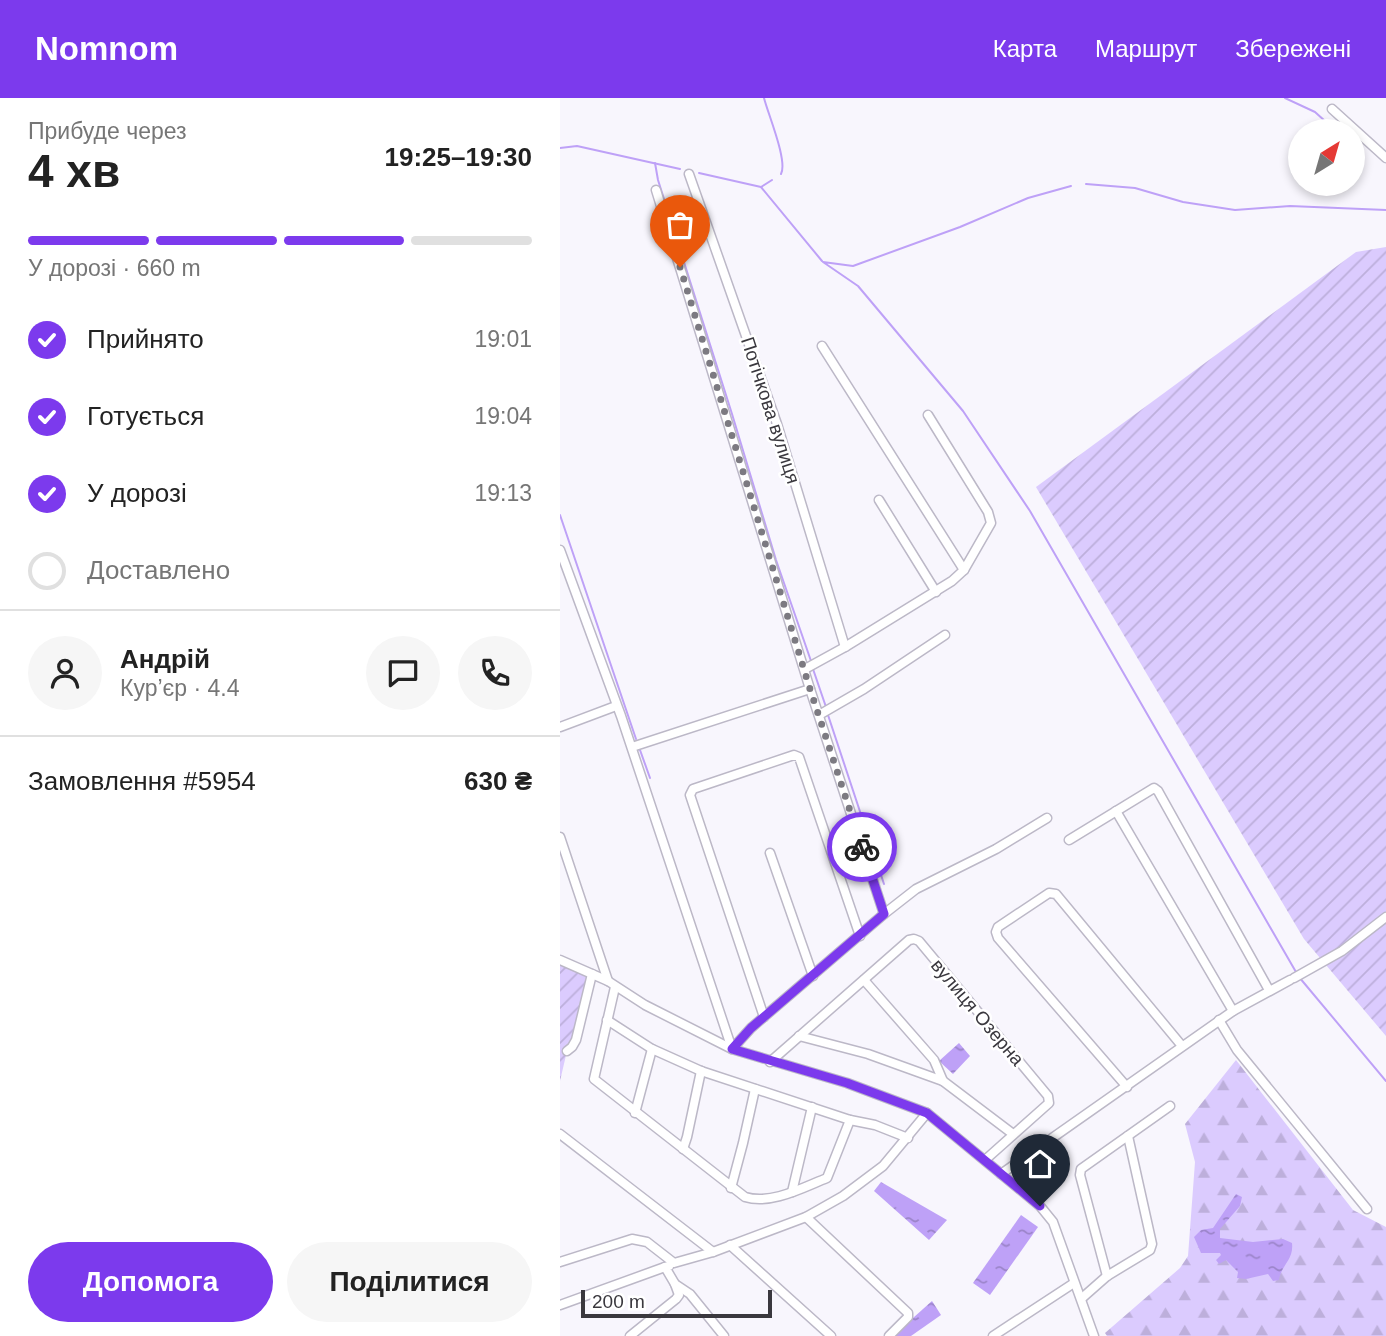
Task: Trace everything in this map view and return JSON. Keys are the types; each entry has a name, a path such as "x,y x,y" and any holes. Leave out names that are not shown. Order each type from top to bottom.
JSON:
{"street":[{"path":"1332,108 1386,158"},
{"name":"Потічкова вулиця","path":"689,174 773,412 845,647"},
{"path":"656,190 810,689 884,914"},
{"path":"822,346 964,570"},
{"path":"805,669 936,592 964,570 991,523 988,512 928,415"},
{"path":"879,500 936,592"},
{"path":"560,551 632,747 732,1049"},
{"path":"819,715 864,689 945,635"},
{"path":"632,747 810,689"},
{"path":"560,727 616,706"},
{"path":"764,1017 690,795 693,789 794,755 799,757 860,936"},
{"path":"1069,840 1154,788 1269,990"},
{"path":"1116,811 1233,1011"},
{"path":"732,1049 764,1017 916,889 996,849 1047,818"},
{"path":"560,837 612,984 594,1079 731,1188 758,1201 792,1192 827,1178 850,1120"},
{"path":"770,853 813,976"},
{"path":"1126,1087 998,938 998,927 1049,893 1056,894 1182,1046"},
{"path":"1001,1174 1219,1020 1342,951 1386,917"},
{"name":"вулиця Озерна","path":"770,1062 909,940 919,941 1048,1096 1049,1103 985,1160"},
{"path":"560,960 612,984 689,1029 732,1049 847,1083 927,1113 1040,1206 1053,1222 1094,1336"},
{"path":"567,1051 576,1040 592,974"},
{"path":"864,980 933,1060 943,1081"},
{"path":"607,1020 652,1049 701,1071 850,1120 875,1125 908,1138"},
{"path":"1219,1020 1237,1050 1367,1209"},
{"path":"799,1036 868,1054 943,1081 1013,1133"},
{"path":"635,1113 652,1049"},
{"path":"683,1149 701,1071"},
{"path":"731,1188 755,1089"},
{"path":"1107,1276 1080,1175 1082,1169 1170,1106"},
{"path":"792,1192 812,1107"},
{"path":"560,1305 806,1217 843,1196 883,1166 927,1113"},
{"path":"560,1134 713,1252"},
{"path":"1082,1298 1107,1276 1150,1250 1152,1244 1128,1136"},
{"path":"806,1217 908,1313 908,1317 889,1336"},
{"path":"560,1262 632,1239 647,1242 670,1265 678,1295 676,1299 630,1336"},
{"path":"730,1245 831,1336"},
{"path":"993,1336 1074,1283"},
{"path":"676,1284 690,1294 724,1336"}],"green space":[{"path":"1386,247 1386,1036 1304,939 1036,487 1356,252"},
{"path":"560,963 592,974 560,1081"},
{"path":"1236,1060 1353,1210 1386,1227 1386,1336 1107,1336 1105,1333 1180,1268 1188,1256 1195,1162 1185,1124"}],"water":[{"path":"959,1043 970,1056 953,1074 939,1061"},
{"path":"881,1182 947,1220 929,1240 874,1191"},
{"path":"1236,1194 1242,1197 1240,1206 1220,1229 1220,1238 1253,1242 1283,1239 1292,1243 1291,1254 1279,1280 1273,1281 1268,1274 1246,1279 1237,1278 1238,1272 1226,1260 1219,1264 1216,1260 1220,1253 1201,1253 1194,1237 1201,1230 1213,1228"},
{"path":"1021,1215 1038,1227 990,1295 973,1283"},
{"path":"932,1301 941,1315 911,1336 895,1334"}],"waterway":[{"path":"764,98 780,148 781,174"},
{"path":"1285,98 1315,112 1323,119"},
{"path":"560,148 577,146 680,169"},
{"path":"655,163 776,560 811,661"},
{"path":"699,173 761,187 822,261"},
{"path":"761,187 772,180"},
{"path":"1086,184 1135,188 1183,202 1235,210 1290,206 1386,210"},
{"path":"1071,186 1028,198 960,227 853,266 823,262 858,286 963,411 1030,511 1296,972"},
{"path":"560,515 636,739"},
{"path":"813,669 826,707"},
{"path":"828,715 884,884"},
{"path":"640,750 650,778"},
{"path":"1299,977 1386,1081"}],"way so far":[{"path":"680,267 810,689 862,847"}],"route":[{"path":"862,847 884,914 751,1028 732,1049 847,1083 927,1113 1040,1206"}]}
